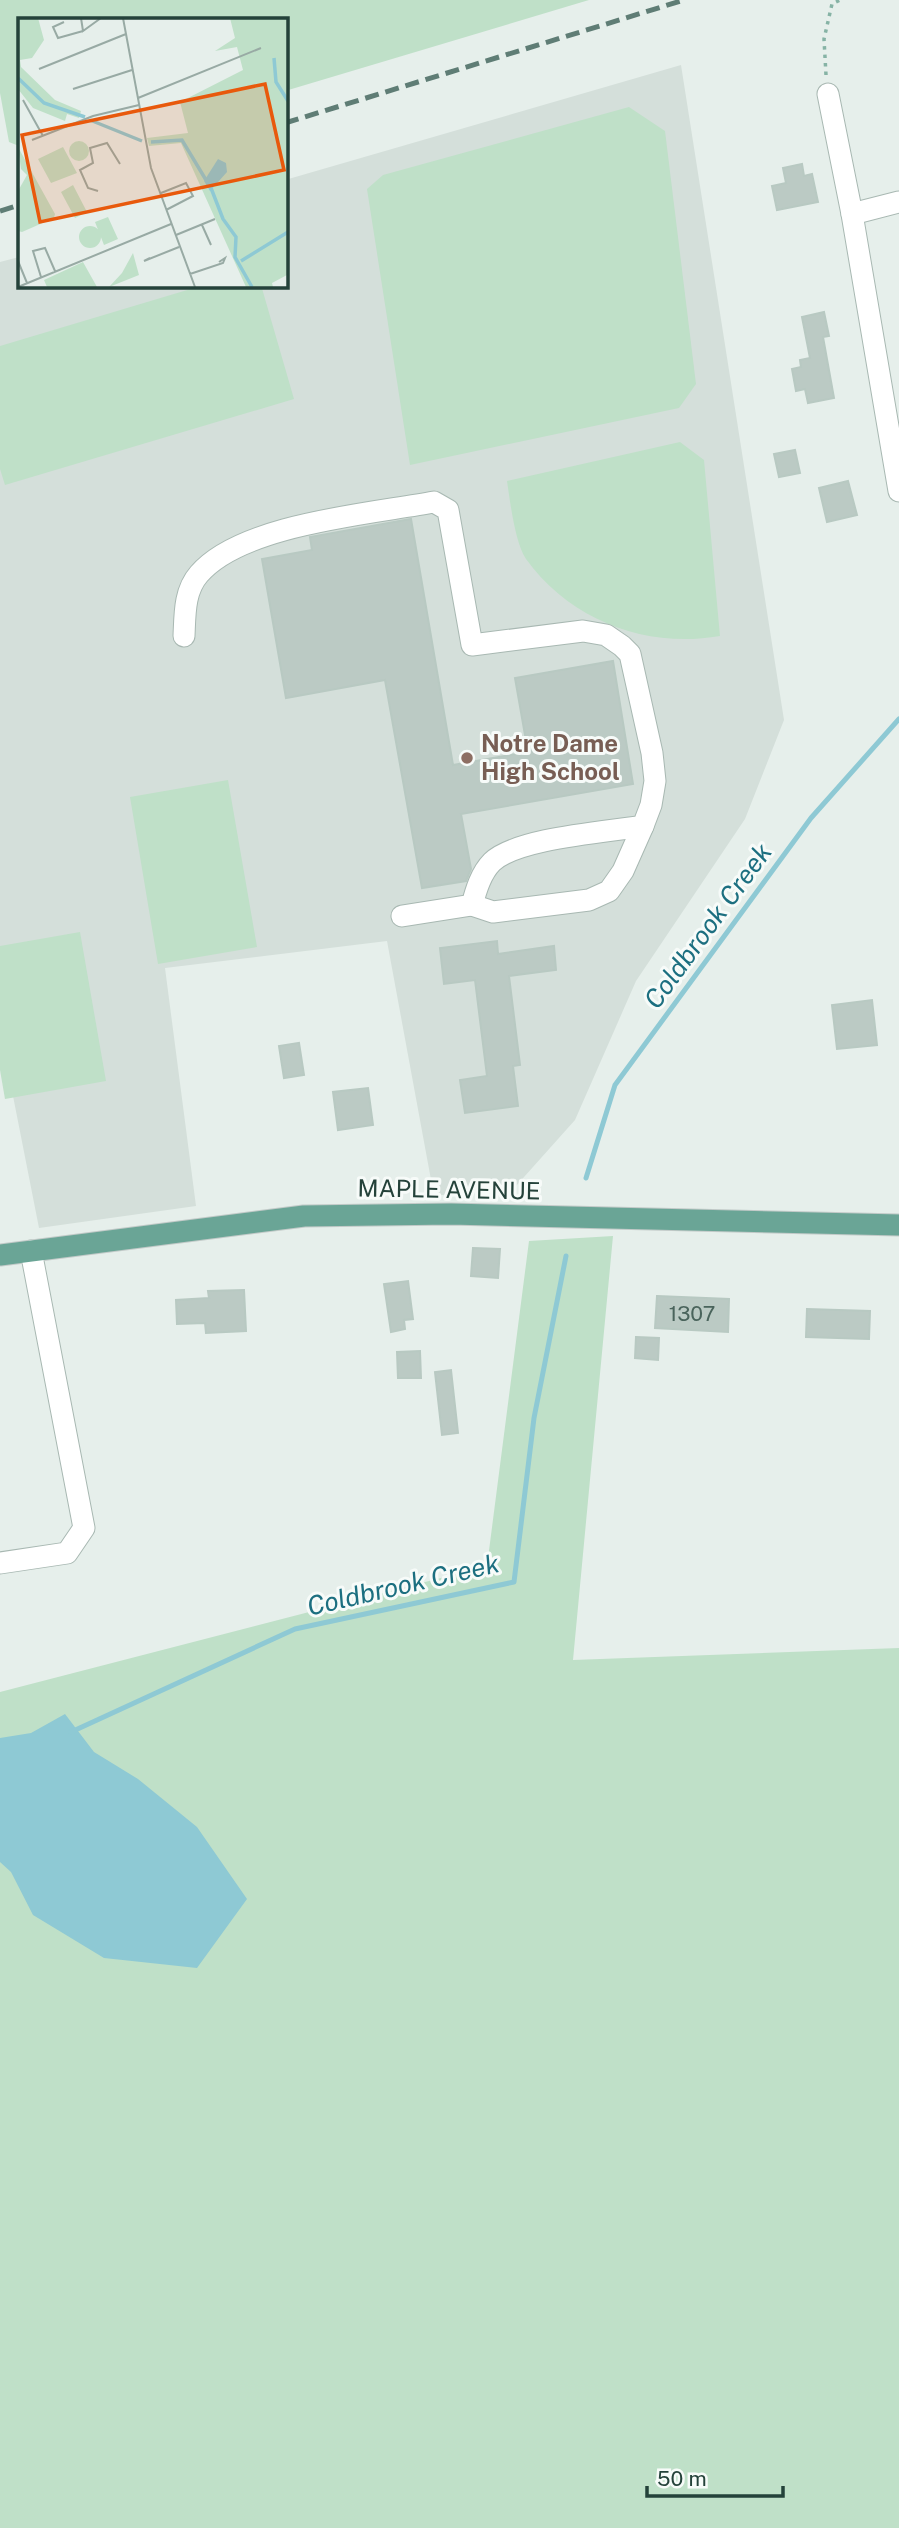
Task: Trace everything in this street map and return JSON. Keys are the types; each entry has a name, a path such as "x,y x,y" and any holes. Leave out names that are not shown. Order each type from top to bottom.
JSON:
{"main road":[{"name":"MAPLE AVENUE","path":"0,1255 304,1216 451,1214 899,1225"}],"street":[{"path":"828,94 852,214 899,491"},
{"path":"852,214 899,202"},
{"path":"184,636 186,599 198,575 230,550 286,529 434,502 448,510 472,645 583,631 606,635 629,654 654,772 651,805 623,871 610,891 589,900 493,912 472,905 402,916"},
{"path":"472,905 478,882 492,862 517,847 643,826"},
{"path":"0,1563 67,1553 84,1528 31,1251"}],"path":[{"path":"828,94 824,39 832,4 841,0"}],"shaded area":[{"path":"681,65 784,720 745,819 636,981 575,1120 516,1186 434,1196 387,941 165,968 196,1206 39,1228 0,1030 0,262 18,257 18,287 287,287 287,179"}],"green space":[{"path":"0,0 589,0 287,90 287,18 18,18 18,146 9,142 0,93"},
{"path":"629,107 665,131 696,384 679,408 410,465 367,189 383,175"},
{"path":"197,287 262,287 294,399 5,485 0,469 0,346"},
{"path":"680,442 704,460 720,636 693,639 638,634 612,626 588,614 544,581 526,559 514,521 507,481"},
{"path":"228,780 257,947 158,964 130,797"},
{"path":"80,932 106,1081 5,1099 0,1070 0,946"},
{"path":"613,1236 573,1660 899,1648 899,2528 0,2528 0,1692 487,1566 529,1241"}],"water":[{"path":"65,1714 94,1752 138,1779 197,1827 247,1899 197,1968 104,1958 33,1915 11,1872 0,1862 0,1738 31,1733"}],"building":[{"path":"802,164 804,176 812,174 818,202 777,210 772,186 786,183 783,168"},
{"path":"824,312 829,336 823,337 834,398 808,403 805,389 796,391 792,369 801,367 800,360 810,358 802,317"},
{"path":"795,450 800,473 779,477 774,454"},
{"path":"848,481 857,515 827,522 819,488"},
{"path":"411,519 453,765 528,752 515,678 613,661 633,784 461,814 471,869 466,881 422,888 385,680 286,698 262,559 312,550 310,537"},
{"path":"497,941 498,954 554,946 556,970 509,976 520,1065 513,1066 518,1106 465,1113 460,1080 487,1076 475,980 444,984 440,948"},
{"path":"872,1000 877,1045 837,1049 832,1005"},
{"path":"299,1043 304,1075 284,1078 279,1046"},
{"path":"368,1088 373,1125 338,1130 333,1092"},
{"path":"473,1248 500,1249 498,1278 471,1276"},
{"path":"408,1281 413,1319 404,1320 405,1329 391,1332 384,1284"},
{"path":"244,1290 246,1331 206,1333 205,1323 177,1324 176,1300 209,1298 208,1291"},
{"path":"657,1296 729,1299 728,1332 655,1328"},
{"path":"807,1309 870,1311 869,1339 806,1337"},
{"path":"636,1337 659,1338 658,1360 635,1358"},
{"path":"420,1351 421,1378 398,1378 397,1352"},
{"path":"451,1370 458,1433 442,1435 435,1372"}],"waterway":[{"name":"Coldbrook Creek","path":"586,1178 615,1085 811,818 899,719"},
{"name":"Coldbrook Creek","path":"71,1732 295,1629 514,1582 534,1418 566,1256"}],"railway":[{"path":"287,122 684,0"},
{"path":"0,211 18,205"}],"place":[{"name":"Notre Dame High School","path":"467,758"}]}
